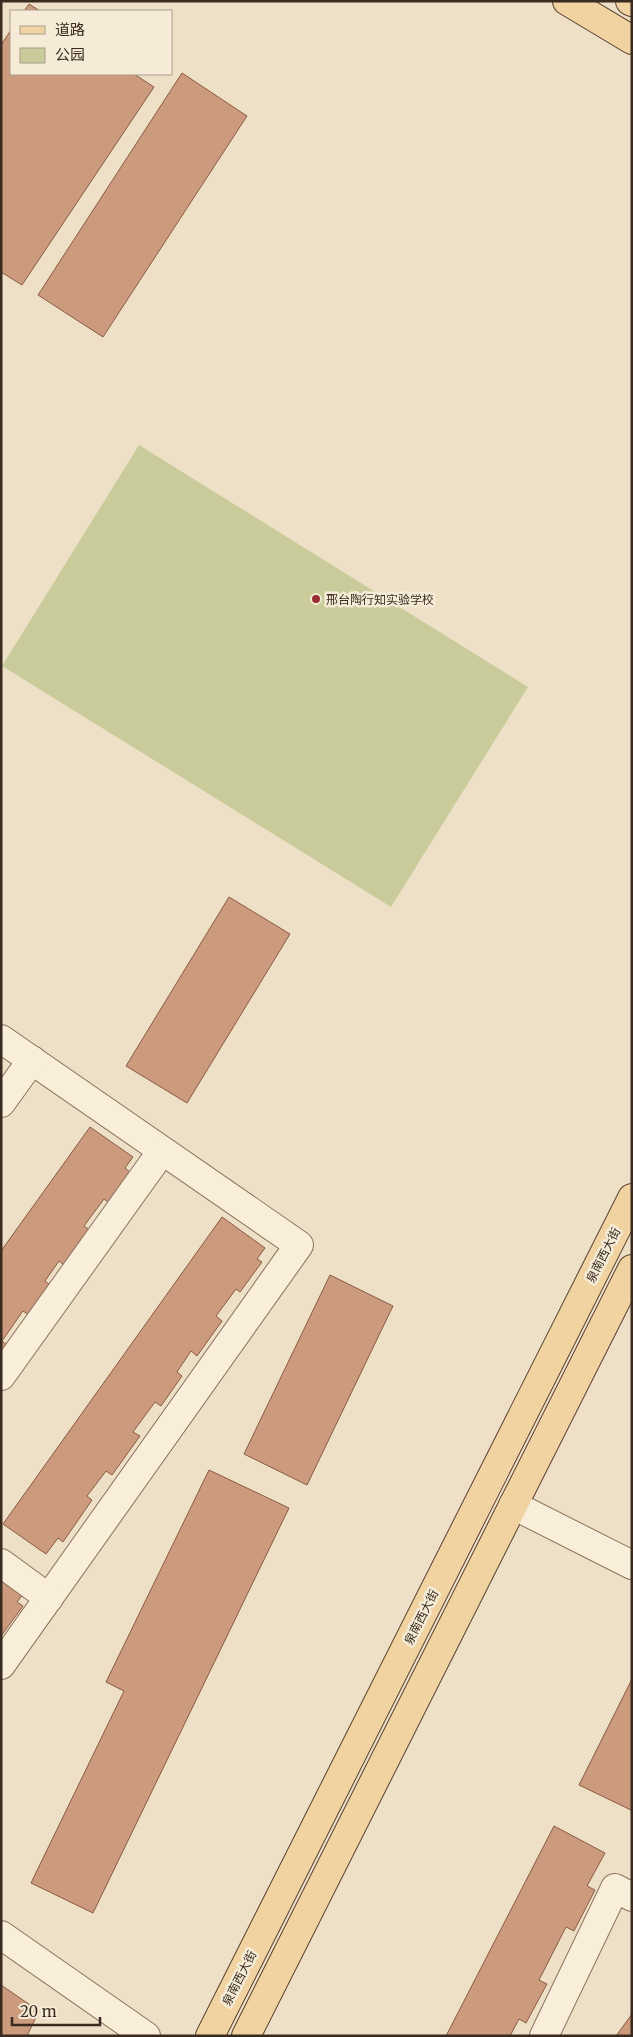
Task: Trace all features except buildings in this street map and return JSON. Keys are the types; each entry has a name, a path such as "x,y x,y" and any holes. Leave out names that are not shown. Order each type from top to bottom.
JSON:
{"main road":[{"path":"568,1 632,40"},
{"name":"泉南西大街","path":"210,2036 632,1198"},
{"path":"246,2036 632,1269"}],"lane":[{"path":"1,1039 299,1245 1,1665"},
{"path":"1,1103 32,1060"},
{"path":"1,1376 162,1151"},
{"path":"513,1505 632,1564"},
{"path":"1,1563 49,1598"},
{"path":"544,2036 615,1888 632,1897"},
{"path":"1,1935 146,2036"}],"green space":[{"path":"139,445 528,687 391,907 2,666"}],"place":[{"name":"邢台陶行知实验学校","path":"316,599"}]}
